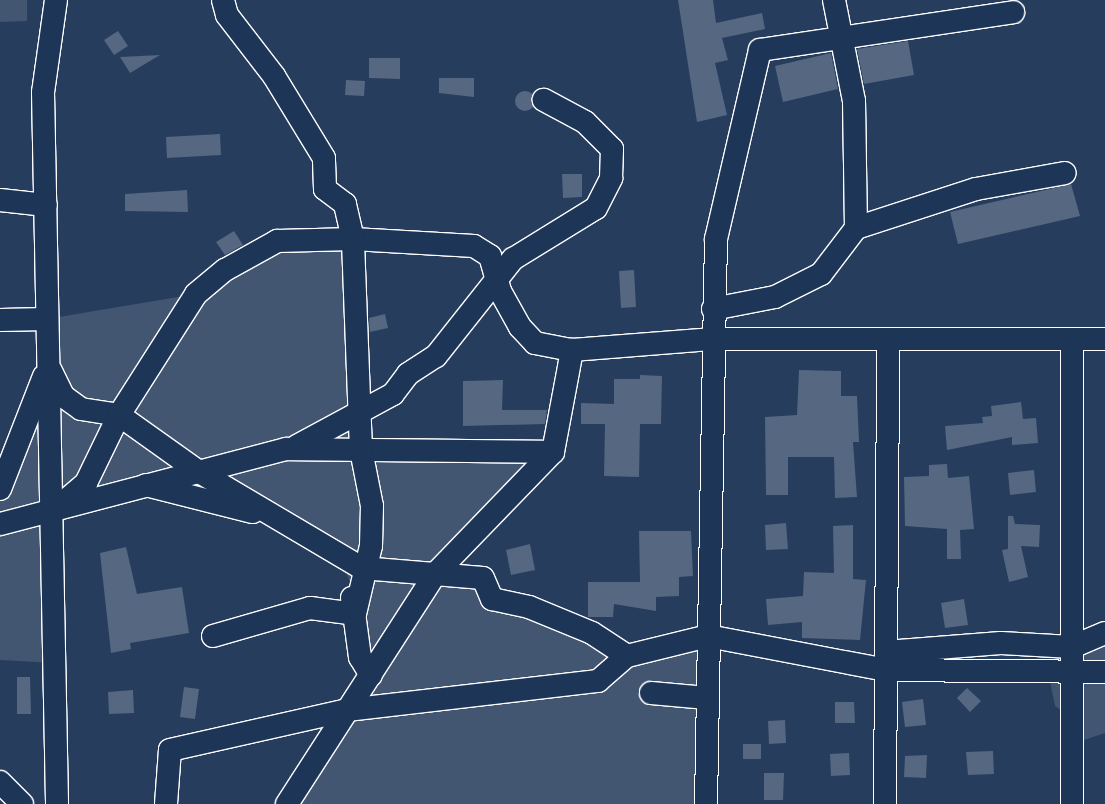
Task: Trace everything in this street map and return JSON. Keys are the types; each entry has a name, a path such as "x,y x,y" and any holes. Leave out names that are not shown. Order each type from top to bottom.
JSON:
{"street":[{"path":"56,0 43,92 57,804"},
{"path":"223,0 227,15 274,76 324,158 325,189 345,204 353,239 361,450 372,506 371,546 362,568 355,614"},
{"path":"834,0 839,35 854,101 856,228"},
{"path":"706,804 711,339 716,239 760,50 839,35 1014,12"},
{"path":"0,524 52,512 196,470 286,449 320,437 393,394 408,374 436,356 498,282 513,259 596,208 611,178 613,156 607,143 585,122 544,100"},
{"path":"712,308 774,297 821,274 856,228 976,190 1065,173"},
{"path":"0,200 46,205"},
{"path":"52,512 86,483 119,415 196,294 225,270 277,241 353,239 474,246 490,256 498,282 520,327 535,343 572,350 711,339 888,341 1105,339"},
{"path":"0,320 48,319"},
{"path":"1072,339 1072,804"},
{"path":"885,804 888,341"},
{"path":"288,804 436,573 553,452 572,350"},
{"path":"48,366 63,396 81,409 119,415 196,470 362,568 483,578 492,600 529,607 592,633 627,656"},
{"path":"0,489 48,366"},
{"path":"286,449 553,452"},
{"path":"145,484 278,518"},
{"path":"339,554 350,582 360,657 371,674"},
{"path":"213,636 310,608 355,614"},
{"path":"886,661 1001,643 1072,647 1105,633"},
{"path":"166,804 170,750 347,710 598,681 627,656 708,636 886,661 1072,673 1105,672"},
{"path":"651,693 707,698"},
{"path":"0,782 22,804"}],"shaded area":[{"path":"0,0 27,0 27,21 0,22"},
{"path":"353,239 361,450 553,452 436,573 483,578 492,599 627,656 708,636 706,804 287,804 371,675 360,657 350,582 339,555 278,518 145,484 52,512 55,663 0,660 0,489 48,366 47,319 196,294 277,241"},
{"path":"1105,633 1105,733 1072,744 1072,717 1055,706 1048,672 1050,646"}],"building":[{"path":"678,0 713,0 716,23 762,13 765,29 722,38 728,60 715,63 727,115 697,122"},
{"path":"118,31 128,46 114,55 104,40"},
{"path":"908,41 914,75 864,84 857,49"},
{"path":"831,53 838,89 783,102 775,66"},
{"path":"160,55 130,73 120,57"},
{"path":"369,58 400,58 400,79 369,78"},
{"path":"439,78 474,78 474,97 439,93"},
{"path":"346,80 365,81 364,96 345,95"},
{"path":"525,91 532,94 535,101 532,108 525,111 518,108 515,101 518,94"},
{"path":"220,134 221,155 167,158 166,137"},
{"path":"562,174 582,174 582,197 563,198"},
{"path":"1071,184 1080,216 958,244 950,212"},
{"path":"187,190 188,212 125,211 125,194"},
{"path":"234,231 243,245 225,255 216,242"},
{"path":"634,270 636,307 621,308 619,271"},
{"path":"385,314 388,328 370,332 369,318"},
{"path":"799,370 841,371 841,396 857,396 859,442 853,442 857,497 835,498 834,457 788,457 788,495 766,495 765,417 797,415"},
{"path":"640,375 662,376 661,424 640,424 639,477 604,476 605,424 581,424 581,403 614,404 614,379 640,379"},
{"path":"503,380 502,410 547,410 545,424 463,426 463,381"},
{"path":"1021,402 1023,419 1036,418 1038,443 1012,445 1012,437 947,450 945,426 983,423 982,417 992,416 991,406"},
{"path":"947,464 948,478 969,476 974,529 960,530 961,559 947,559 947,529 905,526 904,477 929,476 929,465"},
{"path":"1034,470 1036,492 1010,495 1008,473"},
{"path":"1008,516 1013,516 1015,524 1040,525 1039,547 1021,546 1028,577 1009,582 1002,550 1008,549"},
{"path":"786,523 788,549 766,550 765,525"},
{"path":"853,525 853,579 866,580 860,640 802,638 802,622 768,625 766,599 803,596 804,572 834,573 833,526"},
{"path":"639,531 691,531 693,576 679,577 679,596 656,597 656,611 614,604 613,617 588,617 588,582 640,582"},
{"path":"530,544 535,570 511,575 506,550"},
{"path":"126,547 137,594 182,587 189,633 130,643 131,649 111,653 100,553"},
{"path":"964,599 968,625 945,628 941,603"},
{"path":"17,677 30,677 31,714 17,714"},
{"path":"184,687 199,689 195,719 180,717"},
{"path":"967,688 981,701 970,712 957,698"},
{"path":"133,690 134,713 109,714 108,692"},
{"path":"923,699 926,725 905,727 902,702"},
{"path":"835,702 854,702 855,723 835,723"},
{"path":"785,720 786,743 769,744 768,721"},
{"path":"743,744 761,744 761,759 743,759"},
{"path":"993,751 994,774 968,775 966,752"},
{"path":"849,753 850,775 831,776 830,754"},
{"path":"927,755 926,778 904,777 905,756"},
{"path":"764,773 784,773 783,800 764,800"}]}
